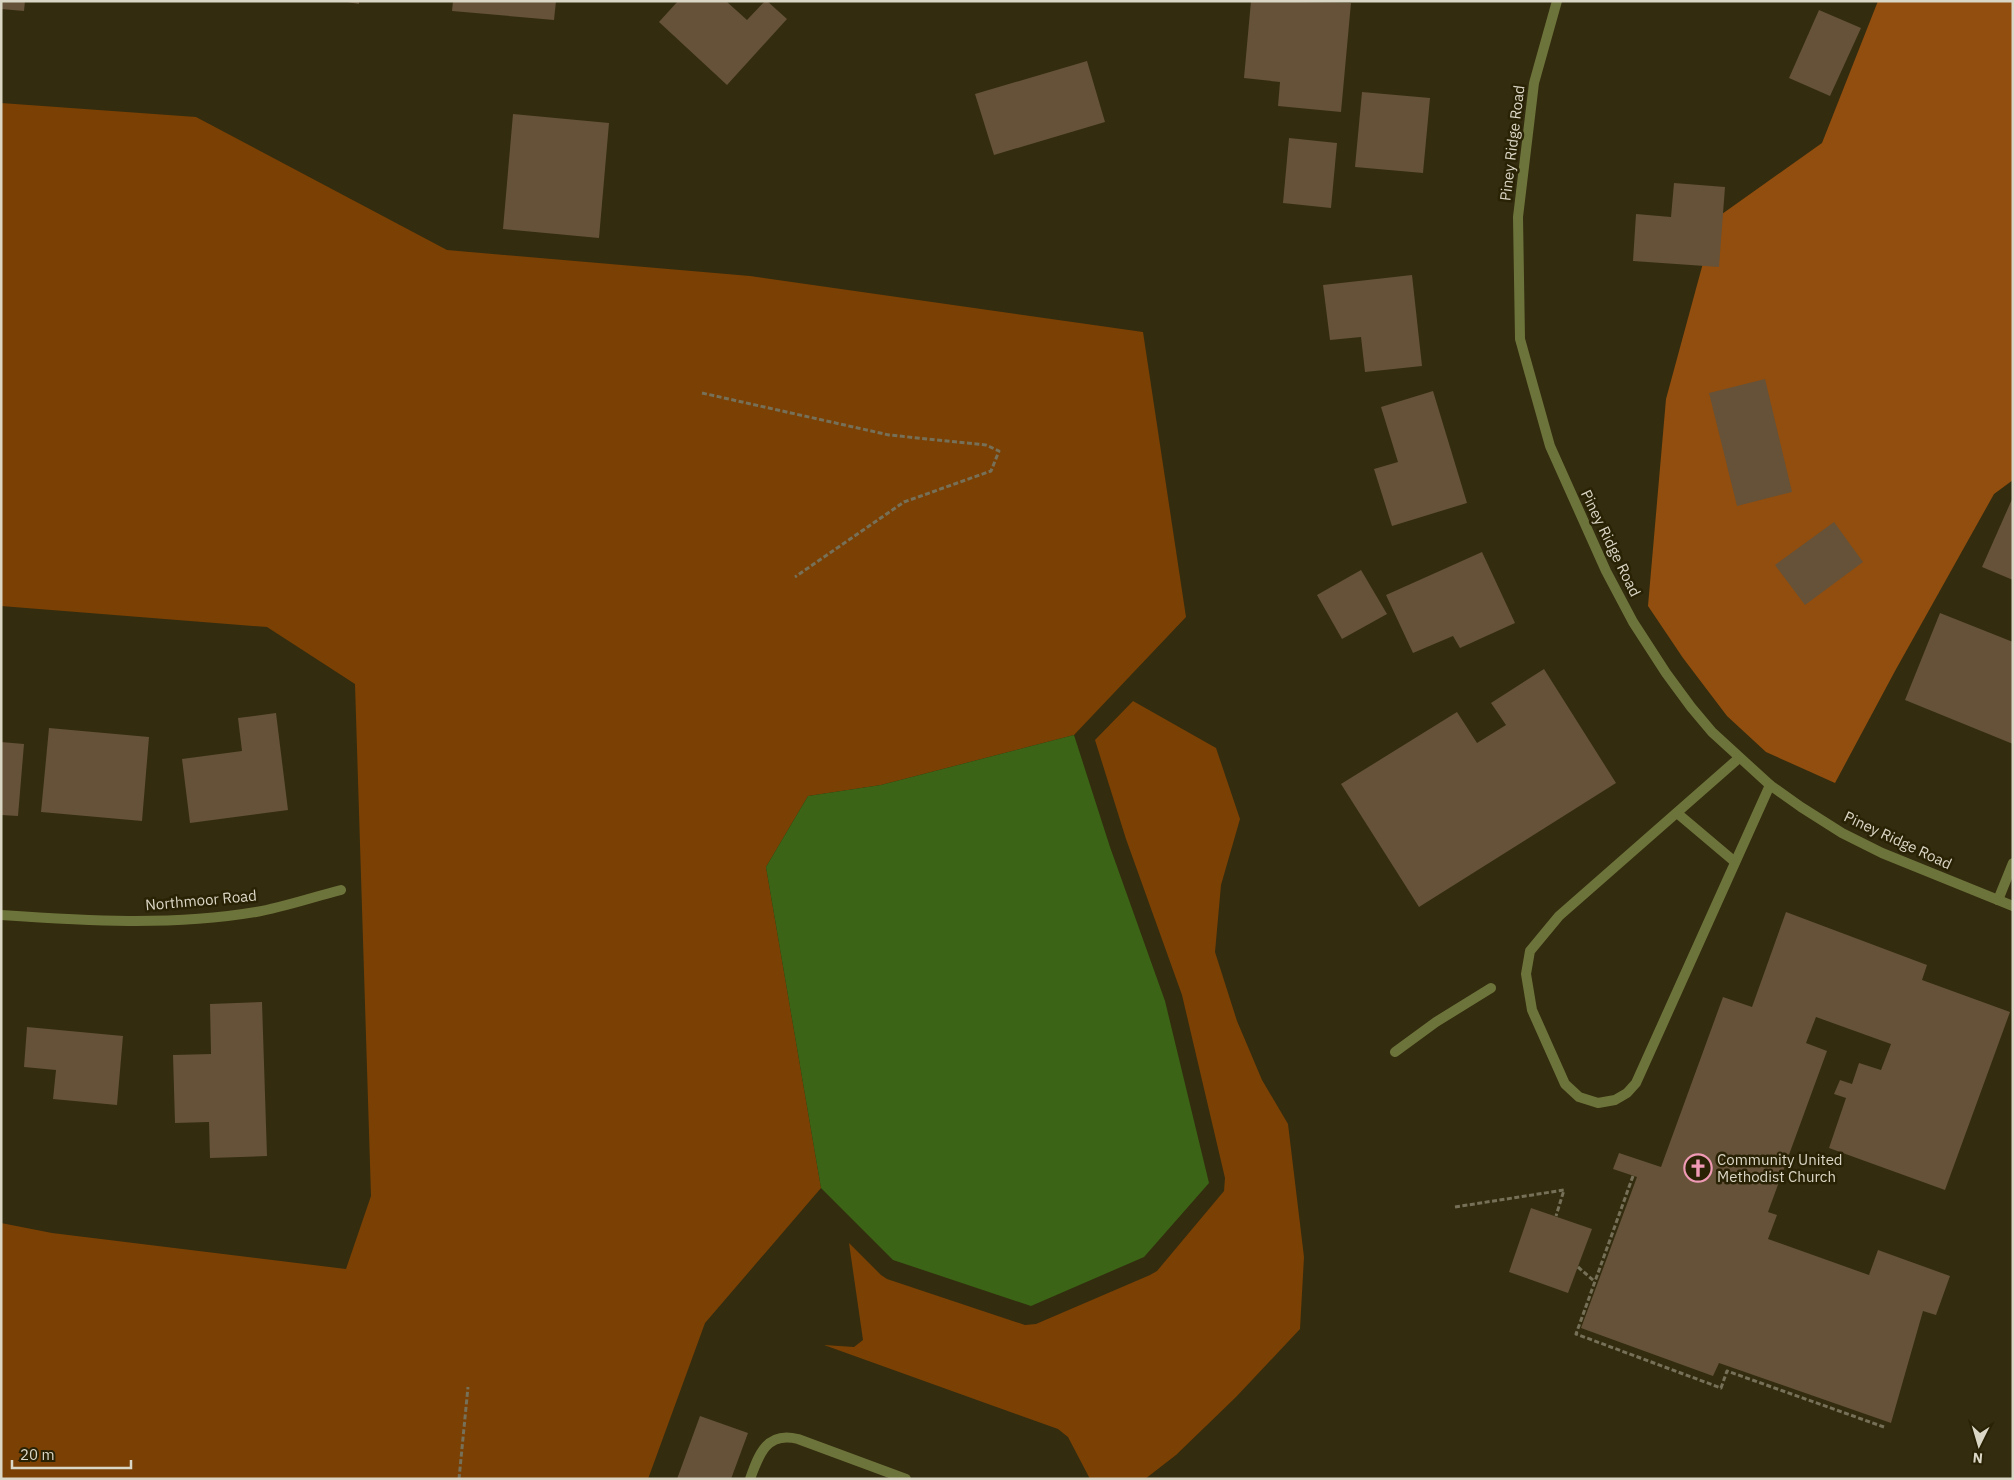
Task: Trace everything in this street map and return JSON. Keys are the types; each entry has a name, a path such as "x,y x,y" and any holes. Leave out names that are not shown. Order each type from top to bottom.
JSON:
{"street":[{"name":"Piney Ridge Road","path":"1557,1 1534,83 1518,217 1520,339 1550,446 1606,571 1633,622 1666,673 1712,732 1770,785 1801,807 1850,837 1882,853 2013,906"},
{"path":"1739,758 1559,916 1530,951 1526,974 1532,1010 1565,1084 1579,1097 1598,1102 1615,1100 1627,1093 1636,1083 1770,785"},
{"path":"1677,813 1735,862"},
{"path":"1998,900 2013,863"},
{"name":"Northmoor Road","path":"1,915 64,920 164,922 257,912 341,890"},
{"path":"1395,1052 1436,1022 1491,988"},
{"path":"750,1479 761,1453 770,1442 782,1437 798,1439 906,1479"}],"path":[{"path":"702,393 889,435 986,445 1000,451 991,471 904,502 795,577"},
{"path":"1633,1176 1576,1334 1721,1388 1727,1371 1884,1427"},
{"path":"1455,1207 1564,1190 1556,1216"},
{"path":"1578,1266 1594,1281"},
{"path":"459,1479 468,1387"}],"shaded area":[{"path":"1878,1 2013,1 2013,480 1994,494 1835,783 1766,752 1727,716 1683,658 1648,606 1666,399 1715,219 1822,143"},
{"path":"1,103 196,117 447,250 750,276 1143,332 1186,617 1074,735 881,785 808,796 766,867 821,1188 705,1323 648,1479 1,1479 1,1223 52,1233 346,1269 371,1196 355,684 267,627 1,606"},
{"path":"1133,701 1216,748 1240,819 1221,885 1215,952 1237,1021 1262,1080 1288,1124 1304,1257 1300,1329 1236,1397 1176,1455 1145,1479 1090,1479 1068,1437 1058,1429 824,1345 854,1347 863,1340 849,1243 887,1279 1025,1325 1036,1324 1157,1271 1224,1191 1225,1178 1182,995 1126,839 1095,740"},
{"path":"1074,735 1110,847 1165,1001 1209,1183 1144,1257 1031,1306 893,1260 821,1188 766,867 808,796 881,785"}],"building":[{"path":"1,1 25,1 24,11 1,9"},
{"path":"341,1 359,1 359,4"},
{"path":"453,1 556,1 554,20 452,11"},
{"path":"678,1 726,1 747,20 767,1 787,19 727,85 659,22"},
{"path":"1251,1 1351,3 1341,112 1278,106 1280,82 1244,78"},
{"path":"1819,10 1861,28 1830,96 1789,78"},
{"path":"1087,61 1105,122 994,155 975,94"},
{"path":"1362,92 1430,98 1423,173 1355,167"},
{"path":"513,114 609,123 599,238 503,229"},
{"path":"1289,138 1337,143 1331,208 1283,203"},
{"path":"1674,183 1725,187 1719,267 1633,261 1636,214 1671,217"},
{"path":"1412,275 1422,366 1365,372 1361,337 1330,340 1323,285"},
{"path":"1765,379 1792,492 1737,506 1709,393"},
{"path":"1433,391 1467,503 1392,526 1374,469 1398,462 1381,407"},
{"path":"2013,497 2013,580 1982,567"},
{"path":"1834,522 1863,562 1805,605 1775,565"},
{"path":"1482,552 1515,623 1460,648 1453,636 1413,653 1386,595"},
{"path":"1361,570 1387,614 1342,639 1317,595"},
{"path":"1940,613 2013,642 2013,744 1905,700"},
{"path":"1544,669 1616,783 1419,907 1341,784 1457,712 1477,743 1506,725 1491,703"},
{"path":"276,713 288,810 190,823 182,759 242,751 238,718"},
{"path":"49,728 149,737 142,821 41,812"},
{"path":"1,742 24,744 18,816 1,815"},
{"name":"Community United Methodist Church","path":"1786,912 1927,965 1922,980 2010,1012 1945,1190 1829,1148 1846,1098 1834,1094 1840,1080 1852,1084 1859,1063 1881,1070 1891,1044 1816,1017 1806,1043 1827,1051 1768,1212 1777,1215 1768,1239 1869,1275 1878,1250 1950,1276 1936,1315 1923,1311 1891,1423 1719,1363 1713,1376 1581,1328 1637,1177 1613,1169 1619,1153 1661,1167 1723,997 1752,1007"},
{"path":"262,1002 267,1156 210,1158 209,1122 175,1123 173,1055 211,1054 210,1004"},
{"path":"27,1027 123,1036 117,1105 53,1099 56,1070 24,1067"},
{"path":"1531,1208 1592,1229 1568,1293 1509,1272"},
{"path":"700,1416 748,1433 731,1479 677,1479"}],"place":[{"name":"Community United Methodist Church","path":"1698,1168"}]}
